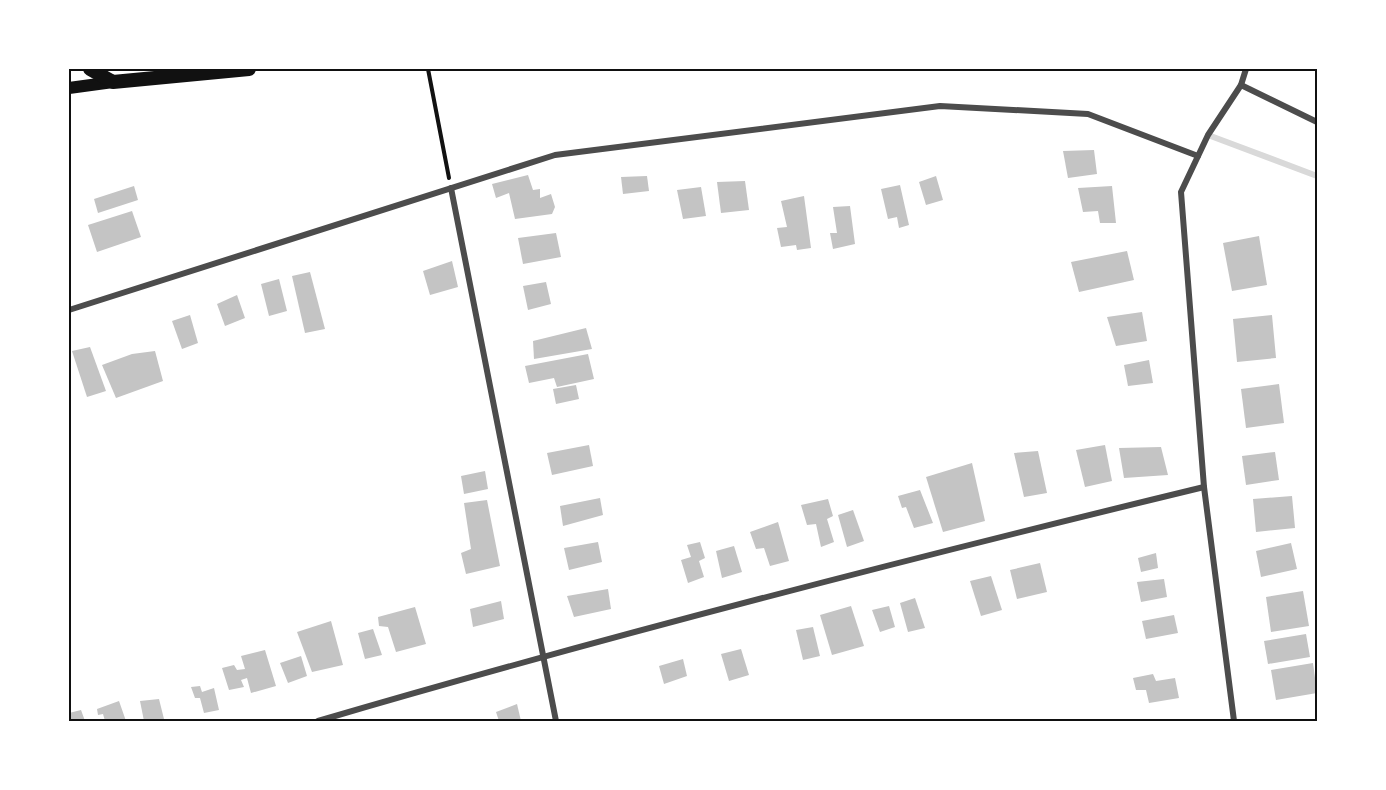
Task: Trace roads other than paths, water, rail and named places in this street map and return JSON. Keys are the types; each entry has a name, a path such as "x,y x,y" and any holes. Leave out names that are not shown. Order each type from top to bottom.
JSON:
{"main road":[{"path":"90,69 113,82"},
{"path":"69,88 249,69"}],"street":[{"path":"1234,721 1204,487 1181,192 1208,135 1241,85 1246,69"},
{"path":"1241,85 1317,122"},
{"path":"69,310 555,155 940,106 1088,114 1198,156"},
{"path":"451,188 556,721"},
{"path":"318,721 543,655 870,568 1204,487"}],"waterway":[{"path":"1208,135 1317,176"}]}
